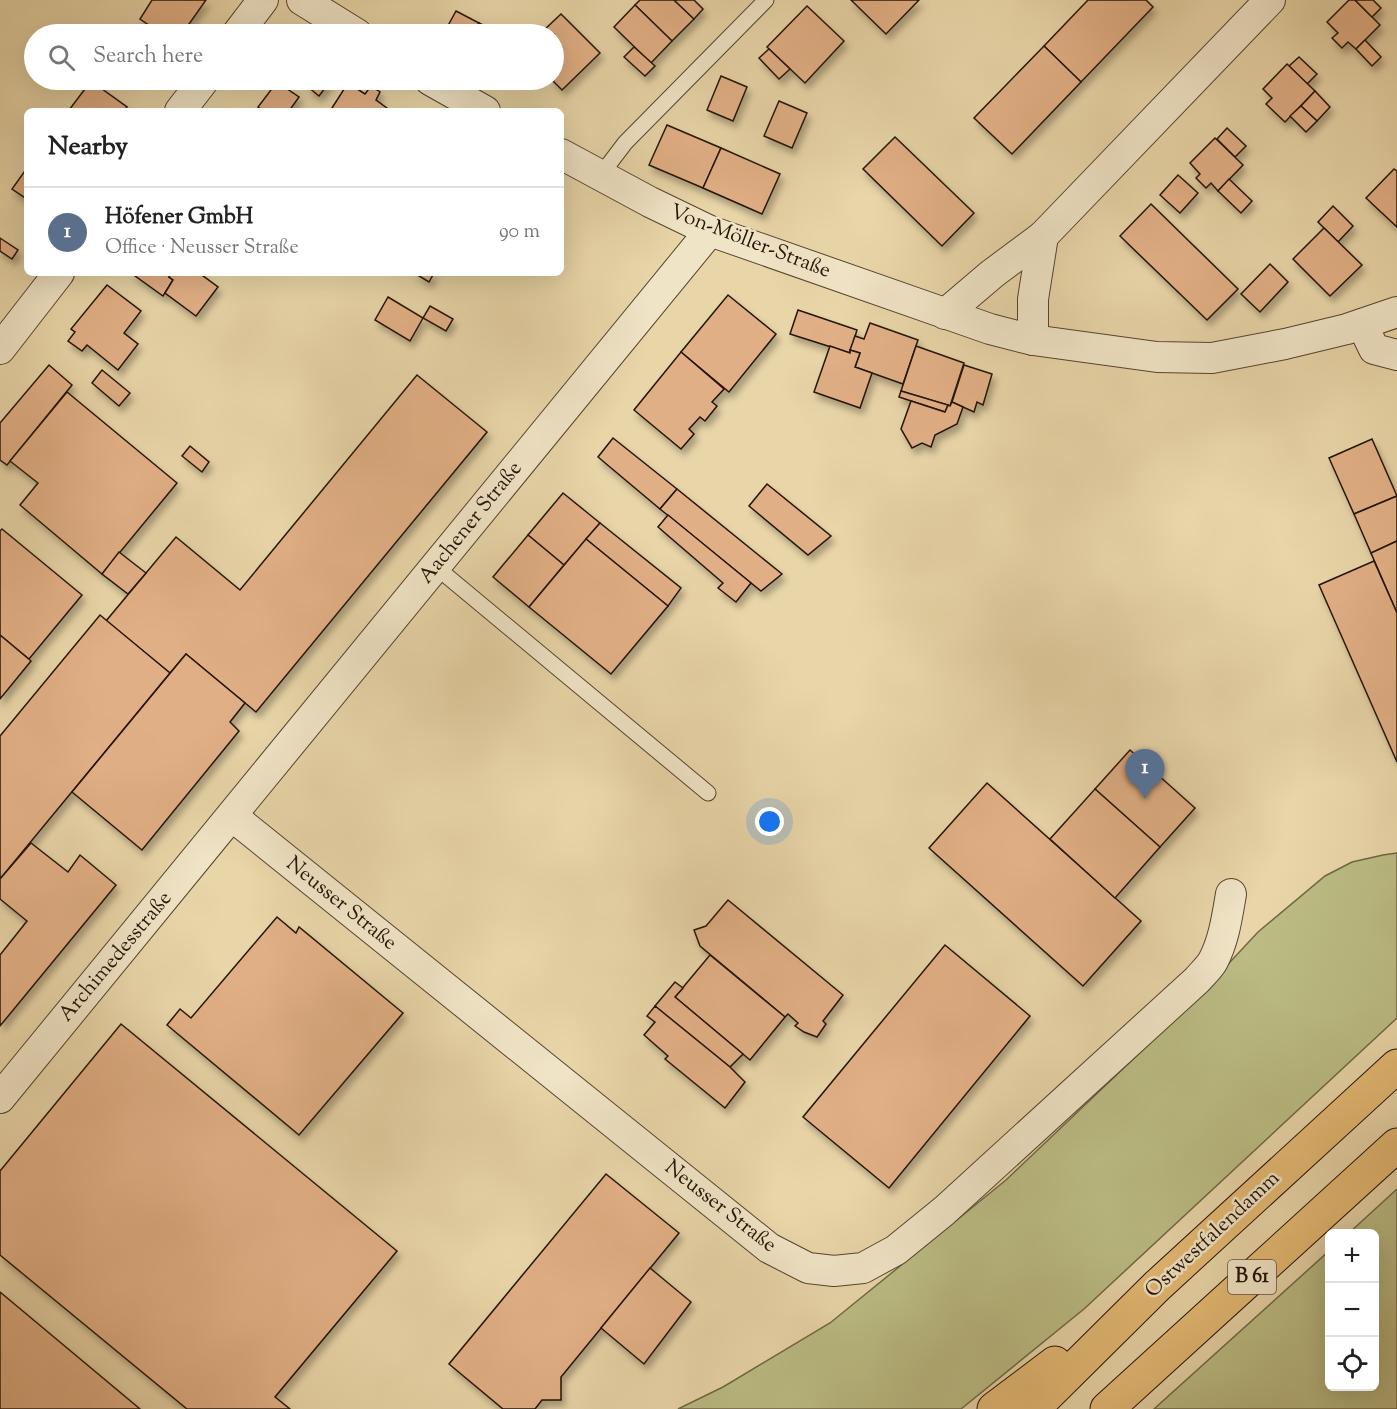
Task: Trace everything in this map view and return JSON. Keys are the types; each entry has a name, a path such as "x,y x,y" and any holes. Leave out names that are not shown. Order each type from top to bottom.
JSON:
{"highway":[{"name":"Ostwestfalendamm","path":"1033,1409 1157,1286 1397,1066"},
{"name":"B 61","path":"1107,1409 1397,1145"},
{"name":"B 61","path":"994,1409 1157,1286"}],"street":[{"path":"245,24 263,0"},
{"path":"302,0 341,24"},
{"path":"945,314 992,274 1043,236 1270,0"},
{"path":"182,108 196,90"},
{"path":"447,90 479,108"},
{"name":"Von-Möller-Straße","path":"564,156 650,202 711,231 945,314 1032,340 1157,357 1212,358 1285,344 1362,324 1397,312"},
{"name":"Aachener Straße","path":"232,816 711,231"},
{"path":"1032,340 1033,299 1043,236"},
{"path":"0,349 57,276"},
{"path":"1362,324 1374,349 1397,355"},
{"name":"Neusser Straße","path":"232,816 769,1248 808,1268 834,1271 862,1268 896,1250 944,1211 1197,980 1212,961 1219,946 1226,927 1231,894"},
{"name":"Archimedesstraße","path":"0,1098 232,816"}],"lane":[{"path":"600,176 625,143 766,0"},
{"path":"436,567 708,793"}],"green space":[{"path":"1397,853 1397,1018 1084,1309 961,1409 678,1409 723,1387 830,1323 1006,1180 1190,1005 1258,932 1325,876 1352,862"},
{"path":"1397,1189 1397,1409 1154,1409 1325,1255 1325,1391 1379,1391 1379,1229 1353,1229"}],"building":[{"path":"152,0 206,0 189,24 147,24 140,19"},
{"path":"640,0 674,0 694,19 672,41 635,5"},
{"path":"674,0 694,0 703,9 694,19"},
{"path":"851,0 919,0 886,34"},
{"path":"1088,0 1146,0 1153,7 1081,82 1044,46"},
{"path":"1349,0 1355,0 1380,25 1356,49 1348,42 1342,48 1332,38 1338,33 1327,22"},
{"path":"1355,0 1373,0 1381,8 1372,17"},
{"path":"635,5 672,41 651,63 614,27"},
{"path":"807,6 844,41 805,83 767,47"},
{"path":"456,11 479,23 478,24 449,24"},
{"path":"561,14 600,53 564,88 564,24 550,24"},
{"path":"1365,40 1381,57 1372,66 1356,49"},
{"path":"1044,46 1081,82 1012,154 974,118"},
{"path":"634,47 655,66 645,76 624,57"},
{"path":"769,49 790,69 779,79 759,58"},
{"path":"1299,57 1317,74 1307,84 1289,66"},
{"path":"1287,64 1315,91 1285,122 1266,104 1272,98 1263,89"},
{"path":"721,76 747,87 733,121 707,110"},
{"path":"84,90 103,90 127,107 126,108 71,108"},
{"path":"271,90 289,90 299,97 291,108 258,107"},
{"path":"312,90 324,90 319,96"},
{"path":"344,90 359,90 365,94 368,90 377,90 380,92 376,100 387,108 332,108"},
{"path":"1315,91 1330,107 1317,121 1301,106"},
{"path":"779,101 807,113 792,148 764,136"},
{"path":"1301,106 1317,121 1306,132 1290,116"},
{"path":"667,125 721,148 703,188 649,165"},
{"path":"1227,128 1246,146 1235,157 1217,139"},
{"path":"895,137 974,213 942,246 863,169"},
{"path":"1215,138 1243,165 1218,191 1211,183 1206,188 1196,178 1200,174 1190,163"},
{"path":"721,148 780,174 762,214 703,188"},
{"path":"1394,169 1397,171 1397,227 1366,198"},
{"path":"24,172 24,197 12,189"},
{"path":"1178,175 1198,193 1180,213 1160,195"},
{"path":"1229,179 1252,201 1241,213 1218,191"},
{"path":"1151,204 1238,289 1207,320 1120,236"},
{"path":"1333,206 1353,226 1338,242 1318,222"},
{"path":"1324,228 1362,265 1330,296 1293,259"},
{"path":"0,238 18,250 12,259 0,251"},
{"path":"1270,264 1288,282 1260,312 1241,294"},
{"path":"135,276 170,276 173,280 163,296"},
{"path":"203,276 218,287 196,316 165,293 173,280 169,277"},
{"path":"419,276 432,276 429,282"},
{"path":"107,285 141,311 124,333 138,344 118,370 87,345 82,351 68,341 75,332 71,329"},
{"path":"728,295 776,334 729,392 681,352"},
{"path":"388,297 423,318 410,341 375,320"},
{"path":"430,306 453,319 446,331 423,318"},
{"path":"798,310 857,330 850,353 790,334"},
{"path":"870,323 918,340 903,384 855,367 860,353 850,350 855,336 864,339"},
{"path":"830,346 850,353 850,350 860,353 855,367 872,373 860,408 814,392"},
{"path":"916,346 964,363 950,406 901,391"},
{"path":"681,352 724,389 712,402 717,406 705,421 700,417 689,429 694,434 681,449 634,410"},
{"path":"49,365 72,385 7,465 0,460 0,423"},
{"path":"964,365 992,374 983,405 977,402 974,412 952,402"},
{"path":"102,370 130,393 119,406 92,383"},
{"path":"417,375 487,432 256,712 186,654 170,673 106,621 176,537 240,590"},
{"path":"901,391 948,405 945,412 899,397"},
{"path":"67,392 177,483 102,574 20,505 38,483 10,461"},
{"path":"911,401 945,412 952,402 963,407 957,424 935,435 931,447 922,443 912,448 901,429"},
{"path":"613,438 677,489 660,509 598,457"},
{"path":"1372,439 1397,496 1354,514 1329,458"},
{"path":"190,446 209,462 202,472 182,456"},
{"path":"767,484 831,536 808,555 749,506"},
{"path":"677,489 782,574 761,591 660,509"},
{"path":"563,493 600,523 564,565 528,535"},
{"path":"1397,496 1397,541 1371,553 1354,514"},
{"path":"668,515 751,583 736,602 718,588 723,583 658,527"},
{"path":"600,523 681,588 668,606 586,539"},
{"path":"2,529 82,595 29,659 0,635 0,531"},
{"path":"528,535 564,565 529,607 493,577"},
{"path":"586,539 668,606 611,674 529,607"},
{"path":"1397,541 1397,613 1371,553"},
{"path":"119,552 146,573 128,594 102,574"},
{"path":"1374,561 1397,613 1397,762 1319,585"},
{"path":"100,615 170,673 0,879 0,736"},
{"path":"0,635 31,661 0,699"},
{"path":"186,654 245,703 230,722 239,731 142,850 72,792"},
{"path":"1130,750 1195,808 1160,847 1095,789"},
{"path":"987,783 1141,921 1083,986 929,848"},
{"path":"1095,789 1160,847 1115,898 1050,839"},
{"path":"31,843 68,872 80,855 116,885 0,1026 0,955 27,921 0,899 0,879"},
{"path":"728,900 843,995 823,1021 826,1024 817,1037 795,1026 798,1023 788,1014 785,1017 700,946 694,930 706,926"},
{"path":"277,917 296,933 299,927 403,1013 299,1135 167,1025 180,1009 191,1018"},
{"path":"945,945 1030,1016 889,1188 803,1117"},
{"path":"710,955 785,1017 750,1060 675,997"},
{"path":"675,982 683,988 675,997 743,1054 730,1067 655,1006"},
{"path":"655,1006 745,1082 725,1108 665,1059 668,1056 644,1035 655,1022 647,1016"},
{"path":"121,1024 397,1251 275,1397 290,1409 187,1409 0,1255 0,1171"},
{"path":"606,1174 679,1233 561,1377 561,1400 542,1400 535,1409 503,1409 449,1364"},
{"path":"650,1268 691,1302 644,1364 601,1328"},
{"path":"0,1292 140,1409 0,1409"}],"place":[{"name":"Höfener GmbH","path":"1145,799"}]}
